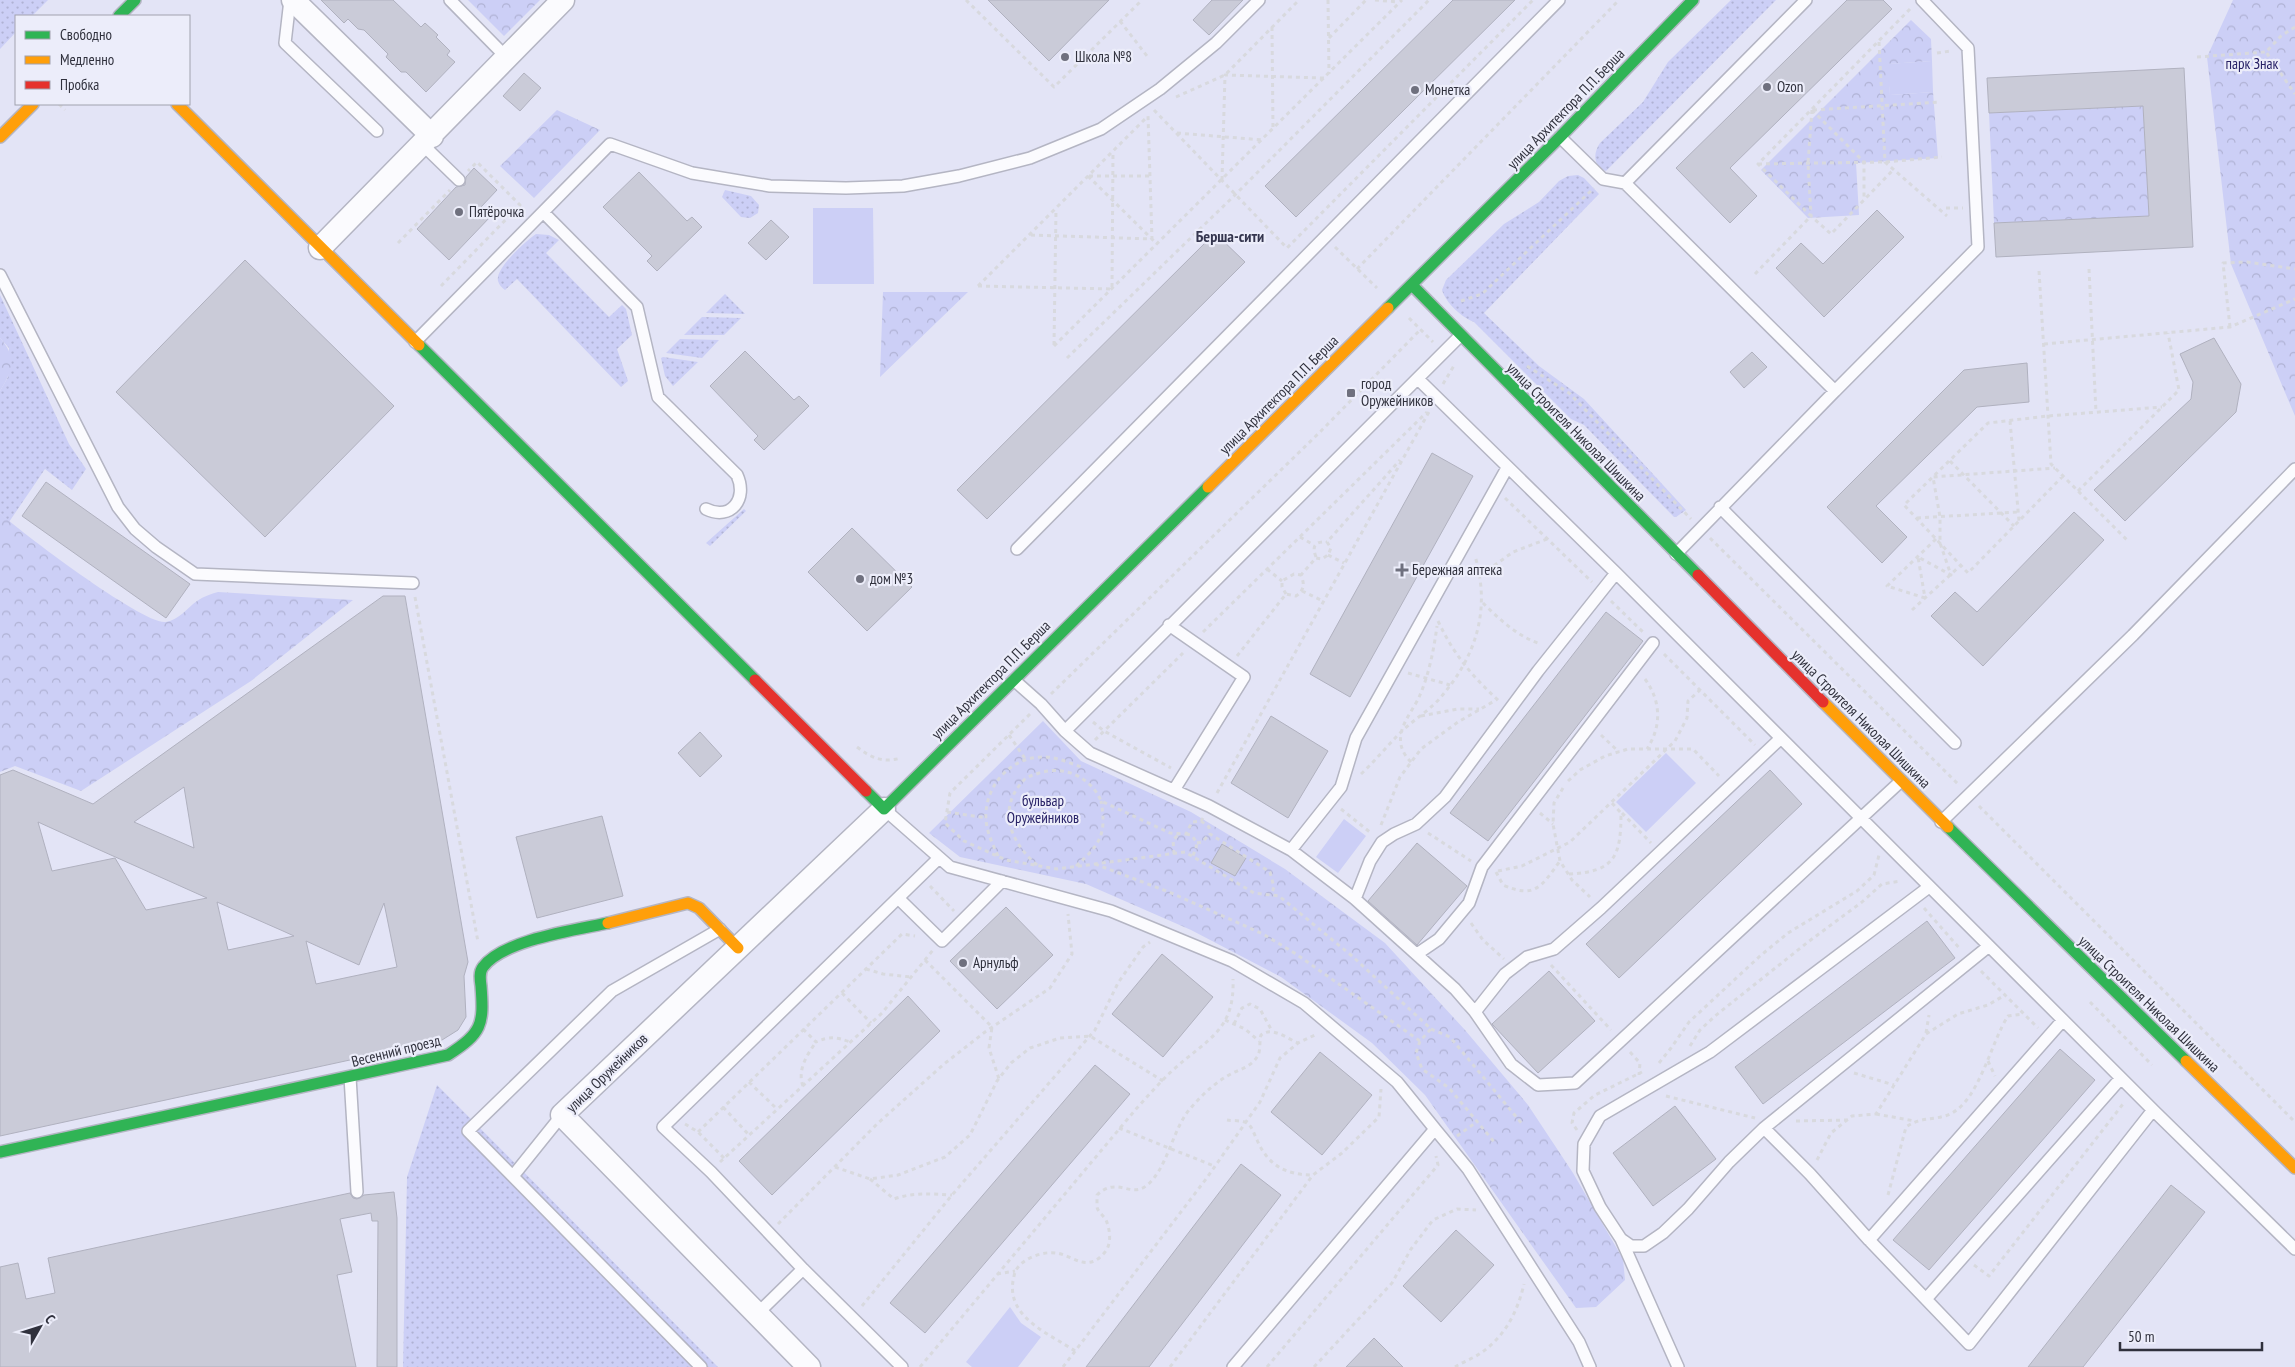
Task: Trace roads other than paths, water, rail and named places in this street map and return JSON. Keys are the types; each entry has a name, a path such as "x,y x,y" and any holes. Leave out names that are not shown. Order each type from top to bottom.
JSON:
{"street":[{"path":"120,15 135,0"},
{"path":"292,0 428,140"},
{"path":"320,248 428,140 563,0"},
{"name":"улица Архитектора П.П. Берша","path":"884,809 1560,138 1685,3"},
{"path":"0,137 32,105"},
{"path":"178,105 884,809"},
{"name":"улица Строителя Николая Шишкина","path":"1412,285 1460,336 1901,781 2295,1168"},
{"name":"улица Оружейников","path":"809,1367 562,1115 884,809"},
{"name":"Весенний проезд","path":"0,1152 350,1078 448,1055 470,1041 481,1022 480,975 483,967 508,948 514,946 688,903 699,908 720,929"},
{"path":"720,929 738,948"}],"lane":[{"path":"292,0 285,44 378,131"},
{"path":"450,0 507,58"},
{"path":"414,342 610,144 692,173 770,186 846,188 903,186 959,176 1030,158 1101,129 1160,89 1216,43 1258,0"},
{"path":"1017,549 1559,0"},
{"path":"1625,182 1806,0"},
{"path":"1676,554 1720,507 1978,248 1968,48 1922,0"},
{"path":"1560,138 1603,179 1625,182 1835,391"},
{"path":"428,140 458,180"},
{"path":"543,212 636,307 658,397 737,475 742,486 741,496 735,505 725,512 716,514 706,509"},
{"path":"0,275 118,507 136,529 156,547 195,574 413,583"},
{"path":"1065,731 1460,336"},
{"path":"1418,379 1616,573 2153,1110 2295,1249"},
{"path":"1290,850 1341,787 1356,738 1507,468"},
{"path":"1942,822 2133,635 2295,470"},
{"path":"1720,507 1955,743"},
{"path":"1355,899 1379,840 1416,824 1445,798 1556,648 1616,573"},
{"path":"1170,625 1244,677 1174,790"},
{"path":"1417,954 1440,939 1465,909 1482,867 1653,643"},
{"path":"1013,679 1090,753 1210,806 1290,850 1355,899 1455,989 1475,1012 1511,1064 1538,1085 1575,1082 1901,781"},
{"path":"1475,1012 1505,974 1527,957 1554,949 1601,908 1781,738"},
{"path":"884,809 950,867 1111,911 1232,961 1304,1003 1397,1082 1468,1170 1579,1342 1590,1367"},
{"path":"902,1367 803,1270 711,1172 663,1127 939,858"},
{"path":"898,898 942,940 1002,881"},
{"path":"1678,1367 1621,1239 1600,1207 1582,1171 1584,1144 1588,1136 1600,1116 1710,1052 1930,887"},
{"path":"701,1367 468,1131 612,991 720,929"},
{"path":"1621,1239 1631,1246 1644,1246 1663,1233 1688,1209 1728,1162 1764,1128 1989,946"},
{"path":"1869,1240 2063,1020"},
{"path":"350,1078 357,1192"},
{"path":"1926,1299 2121,1078"},
{"path":"1764,1128 1810,1174 1869,1240 1969,1344 2153,1110"},
{"path":"513,1176 562,1115"},
{"path":"1232,1367 1435,1129"},
{"path":"757,1314 803,1270"}],"place":[{"name":"Школа №8","path":"1065,57"},
{"name":"Ozon","path":"1767,87"},
{"name":"Монетка","path":"1415,90"},
{"name":"Пятёрочка","path":"459,212"},
{"name":"город Оружейников","path":"1351,393"},
{"name":"Бережная аптека","path":"1402,570"},
{"name":"дом №3","path":"860,579"},
{"name":"Арнульф","path":"963,963"}],"district":[{"name":"Берша-сити","path":"1230,236"}],"park label":[{"name":"парк Знак","path":"2252,64"},
{"name":"бульвар Оружейников","path":"1043,810"}]}
